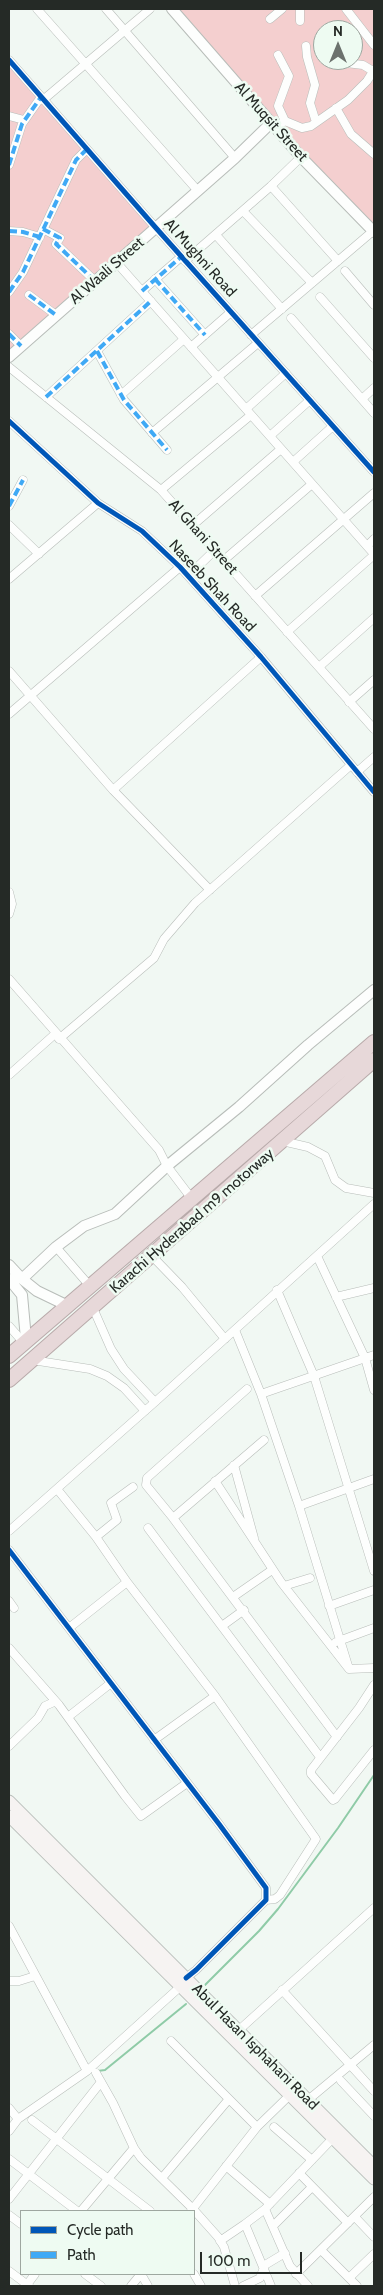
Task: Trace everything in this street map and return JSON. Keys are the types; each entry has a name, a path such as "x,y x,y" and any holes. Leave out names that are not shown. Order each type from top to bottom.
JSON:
{"highway":[{"path":"9,1356 89,1285 374,1042"},
{"name":"Karachi Hyderabad m9 motorway","path":"9,1380 93,1308 150,1254 374,1060"}],"main road":[{"name":"Abul Hasan Isphahani Road","path":"9,1801 12,1816 293,2092 308,2100 374,2166"},
{"name":"Abul Hasan Isphahani Road","path":"183,1982 239,2030 333,2138 374,2180"}],"street":[{"path":"37,9 198,191"},
{"path":"106,9 235,158"},
{"path":"9,165 24,120 42,98 86,64 150,9"},
{"name":"Al Muqsit Street","path":"172,9 278,124 301,157 374,232"},
{"path":"270,19 282,9"},
{"path":"300,9 300,21"},
{"path":"351,10 374,45"},
{"path":"306,46 306,57 315,85 310,103 316,122"},
{"path":"278,55 290,76 278,106 278,124 302,128 316,122 361,88 374,70"},
{"name":"Al Mughni Road","path":"9,60 183,259 374,472"},
{"path":"336,108 350,134 374,154"},
{"path":"9,116 24,120"},
{"name":"Al Waali Street","path":"9,357 235,158 278,124"},
{"path":"9,292 23,272 76,160 87,149"},
{"path":"142,291 155,279 216,235 301,157"},
{"path":"271,186 338,261"},
{"path":"243,211 312,283"},
{"path":"9,231 42,233 60,238 56,244 95,282"},
{"path":"251,335 374,232"},
{"path":"216,235 282,309"},
{"path":"117,262 374,555 287,632"},
{"path":"345,270 374,305"},
{"path":"155,279 205,335"},
{"path":"29,295 56,315"},
{"path":"320,298 374,358"},
{"path":"46,397 151,301"},
{"path":"191,347 231,312"},
{"path":"291,318 374,413"},
{"path":"9,334 21,346"},
{"path":"121,395 184,339"},
{"path":"152,433 258,343"},
{"path":"97,351 121,395 167,450"},
{"name":"Al Ghani Street","path":"9,367 161,490 374,729"},
{"path":"161,490 249,412 286,373"},
{"path":"362,399 374,388"},
{"path":"270,436 310,400"},
{"name":"Naseeb Shah Road","path":"9,421 98,503 142,531 180,567 261,657 374,792"},
{"path":"293,462 333,426"},
{"path":"193,525 281,449"},
{"path":"9,506 23,480"},
{"path":"224,560 312,484"},
{"path":"256,596 374,493"},
{"path":"9,579 98,503"},
{"path":"9,525 39,554"},
{"path":"366,546 374,539"},
{"path":"188,576 215,550"},
{"path":"9,714 180,567"},
{"path":"319,667 374,618"},
{"path":"113,790 261,657"},
{"path":"9,671 113,790 210,890"},
{"path":"350,702 374,680"},
{"path":"357,772 374,757"},
{"path":"9,1075 154,958 164,939 210,890 351,765"},
{"path":"9,892 12,904 9,914"},
{"path":"9,979 158,1150 167,1166 192,1199"},
{"path":"16,1286 56,1247 84,1226 115,1214 167,1166 239,1107 308,1045 374,990"},
{"path":"282,1141 308,1147 325,1156 335,1180 346,1188 374,1193"},
{"path":"9,1531 374,1204"},
{"path":"56,1247 89,1285"},
{"path":"150,1254 182,1287 225,1339"},
{"path":"317,1256 365,1358 374,1390"},
{"path":"9,1265 16,1286 22,1296 25,1341"},
{"path":"9,1279 16,1286 37,1291 66,1305"},
{"path":"336,1297 374,1288"},
{"path":"278,1290 314,1376 374,1571"},
{"path":"93,1308 111,1349 124,1369 155,1402"},
{"path":"9,1326 25,1341"},
{"path":"235,1330 261,1394 349,1670"},
{"path":"261,1394 374,1355"},
{"path":"32,1360 99,1372 124,1388 145,1411"},
{"path":"247,1389 147,1478 146,1486 174,1518 337,1737"},
{"path":"174,1518 264,1440"},
{"path":"234,1465 257,1547"},
{"path":"298,1506 374,1478"},
{"path":"215,1481 272,1570 349,1670"},
{"path":"96,1536 117,1520 111,1503 133,1487"},
{"path":"9,2131 18,2119 87,2071 196,1970 266,1900 275,1899 280,1896 316,1839 215,1696 127,1582 96,1536 57,1489"},
{"path":"148,1528 320,1757"},
{"path":"9,1550 266,1888 266,1900"},
{"path":"234,1597 272,1570"},
{"path":"284,1586 310,1578"},
{"path":"69,1628 127,1582"},
{"path":"329,1606 374,1590"},
{"path":"222,1626 244,1610"},
{"path":"330,1645 374,1628"},
{"path":"9,1648 68,1717 141,1816 187,1783"},
{"path":"349,1670 374,1668"},
{"path":"68,1717 111,1683"},
{"path":"374,1685 359,1708 310,1772 332,1800 338,1797 374,1750"},
{"path":"154,1740 215,1696"},
{"path":"9,1746 38,1718 45,1706 54,1702"},
{"path":"239,2030 374,1908"},
{"path":"9,1926 11,1937 35,1976 87,2071"},
{"path":"9,1980 19,1981 35,1976"},
{"path":"282,1990 374,2091"},
{"path":"171,2041 257,2127"},
{"path":"308,2100 374,2045"},
{"path":"96,2073 134,2148 192,2210 257,2127 293,2092"},
{"path":"340,2081 374,2116"},
{"path":"9,2199 101,2082"},
{"path":"162,2178 230,2100"},
{"path":"9,2108 18,2119"},
{"path":"32,2120 149,2210"},
{"path":"274,2127 312,2160"},
{"path":"220,2241 267,2206 333,2138"},
{"path":"82,2210 134,2148"},
{"path":"9,2159 76,2210"},
{"path":"226,2166 267,2206 273,2226 285,2253 296,2274 308,2286"},
{"path":"299,2173 348,2223"},
{"path":"273,2226 312,2187"},
{"path":"296,2274 374,2197"},
{"path":"195,2213 224,2247 234,2286"},
{"path":"9,2215 20,2223"},
{"path":"355,2217 374,2237"},
{"path":"245,2224 271,2286"},
{"path":"321,2250 356,2286"},
{"path":"243,2286 260,2278 265,2265 285,2253"},
{"path":"349,2278 374,2254"},
{"path":"9,2271 27,2286 34,2275"},
{"path":"86,2275 101,2286"},
{"path":"131,2286 140,2275"},
{"path":"142,2275 148,2286"},
{"path":"195,2275 201,2286"}],"shaded area":[{"path":"178,9 374,9 374,234"},
{"path":"9,59 156,228 9,357"}],"waterway":[{"path":"205,1985 259,1931 278,1909 338,1828 374,1775"},
{"path":"90,2072 105,2070 186,2004"}],"marked path":[{"path":"9,165 22,124 41,97"},
{"path":"9,292 23,272 76,160 87,149"},
{"path":"43,229 60,238 56,244 95,281"},
{"path":"9,231 23,232 40,237"},
{"path":"142,291 181,257"},
{"path":"155,279 205,335"},
{"path":"29,295 56,315"},
{"path":"46,397 151,301"},
{"path":"9,334 21,346"},
{"path":"97,351 124,400 167,450"},
{"path":"9,506 23,480"}],"cycle path":[{"path":"9,60 374,472"},
{"path":"9,421 98,503 142,531 180,567 261,657 374,792"},
{"path":"9,1550 266,1888 266,1900 186,1978"}]}
